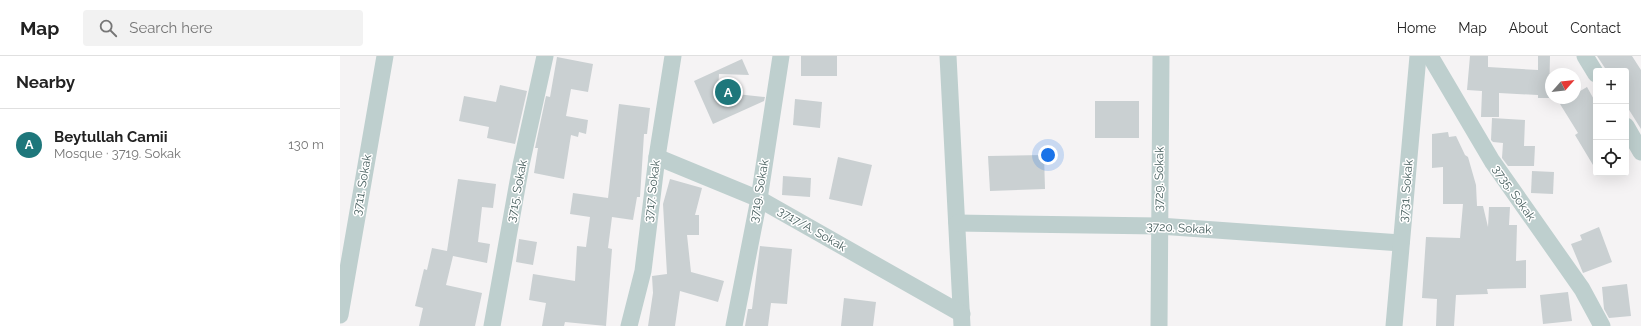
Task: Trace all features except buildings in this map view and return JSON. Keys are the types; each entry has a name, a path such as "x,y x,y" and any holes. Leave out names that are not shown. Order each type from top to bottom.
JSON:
{"street":[{"name":"3711. Sokak","path":"340,315 385,56"},
{"name":"3715. Sokak","path":"492,326 521,165 544,56"},
{"name":"3717. Sokak","path":"629,326 643,271 657,156 673,56"},
{"name":"3719. Sokak","path":"734,326 759,199 781,56"},
{"path":"948,56 962,320"},
{"name":"3729. Sokak","path":"1159,326 1161,56"},
{"name":"3731. Sokak","path":"1394,326 1418,56"},
{"name":"3735. Sokak","path":"1430,56 1492,161 1582,289 1602,326"},
{"path":"1585,56 1593,69"},
{"path":"1629,131 1641,152"},
{"name":"3717/A. Sokak","path":"657,156 759,199 962,320"},
{"name":"3720. Sokak","path":"957,223 1159,226 1402,243"}],"place":[{"name":"Beytullah Camii","path":"728,92"}]}
